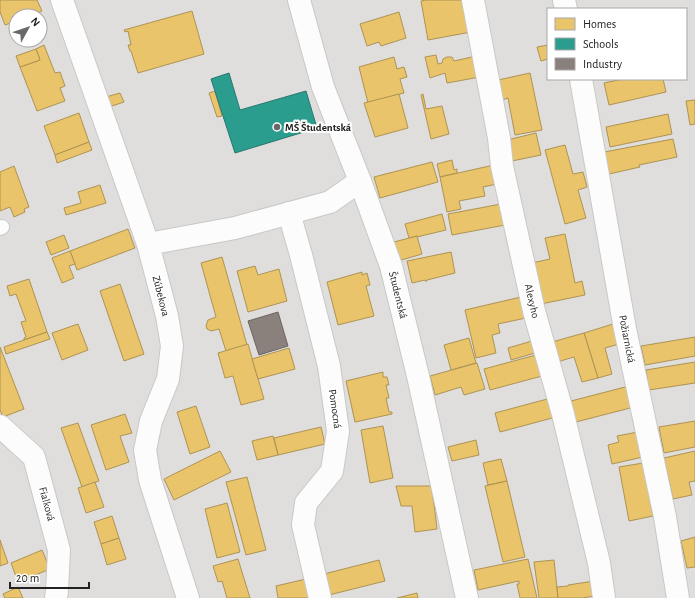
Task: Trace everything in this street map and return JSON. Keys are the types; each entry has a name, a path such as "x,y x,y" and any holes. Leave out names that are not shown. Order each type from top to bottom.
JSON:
{"street":[{"name":"Zúbekova","path":"62,0 148,244 167,316 172,346 168,379 151,421 146,450 150,480 188,598"},
{"name":"Študentská","path":"299,0 323,87 360,181 391,266 418,376 467,598"},
{"name":"Alexyho","path":"473,0 499,138 502,166 532,304 564,414 599,563 604,598"},
{"name":"Požiarnická","path":"581,80 625,329 665,517 678,598"},
{"path":"148,244 234,228 330,202 360,181"},
{"name":"Pomocná","path":"289,213 329,366 338,432 332,471 306,503 303,524 320,598"},
{"name":"Fialková","path":"0,426 34,457 59,550 56,598"}],"shaded area":[{"path":"0,0 695,0 695,598 0,598"}],"building: Homes":[{"path":"0,0 37,0 41,8 8,8 8,24 5,25 0,12"},
{"path":"465,0 471,32 428,40 421,1"},
{"path":"192,11 204,54 138,73 128,45 131,45 128,31 125,32 124,30"},
{"path":"399,12 406,38 381,46 379,42 367,46 360,24"},
{"path":"547,45 547,59 541,61 537,47"},
{"path":"45,48 55,73 60,72 65,86 60,88 65,101 37,111 20,67 40,60 36,49"},
{"path":"36,49 40,60 20,67 16,56"},
{"path":"436,55 438,64 442,63 443,59 447,57 452,57 454,61 476,56 480,77 447,83 445,73 430,78 425,57"},
{"path":"394,57 397,69 404,67 407,77 400,79 404,93 368,103 359,67"},
{"path":"530,73 542,130 515,135 508,98 502,100 498,80"},
{"path":"618,80 663,80 666,92 609,105 604,83"},
{"path":"215,91 222,116 217,117 209,93"},
{"path":"120,93 124,102 109,107 106,97"},
{"path":"399,94 408,128 375,137 364,103"},
{"path":"423,94 426,109 442,106 449,134 431,139 421,95"},
{"path":"695,100 695,124 690,125 686,101"},
{"path":"79,113 89,142 55,155 44,126"},
{"path":"668,114 672,134 610,147 606,127"},
{"path":"536,133 541,155 512,161 507,140"},
{"path":"673,139 677,157 639,165 640,167 609,174 604,152"},
{"path":"89,142 92,150 57,163 55,155"},
{"path":"565,145 573,174 583,172 587,187 578,190 586,218 565,224 545,150"},
{"path":"452,160 454,170 457,169 457,173 440,177 437,164"},
{"path":"432,162 438,182 380,198 374,177"},
{"path":"494,165 497,184 483,187 485,196 459,201 461,209 447,212 440,177"},
{"path":"14,166 29,207 24,209 25,212 14,217 10,207 0,211 0,172"},
{"path":"100,185 106,203 66,215 64,208 81,203 78,192"},
{"path":"501,204 505,225 452,235 448,214"},
{"path":"442,214 446,230 409,238 405,224"},
{"path":"128,229 135,248 77,270 70,251"},
{"path":"565,234 575,283 582,281 585,295 541,304 532,263 550,259 545,238"},
{"path":"64,235 69,248 51,255 46,242"},
{"path":"417,236 422,254 398,261 394,242"},
{"path":"70,251 75,264 69,266 74,278 62,283 52,258"},
{"path":"451,252 455,273 427,281 425,280 412,283 407,261"},
{"path":"222,257 247,345 226,351 219,329 211,331 207,329 206,326 208,320 216,317 201,263"},
{"path":"255,266 258,275 279,269 287,301 248,312 237,271"},
{"path":"362,272 362,275 367,273 370,285 366,286 374,316 338,325 327,282"},
{"path":"29,279 47,332 24,340 26,337 21,322 26,321 16,294 10,296 7,286"},
{"path":"120,284 144,354 124,361 100,291"},
{"path":"521,297 526,318 498,324 500,333 492,335 496,353 476,358 465,310"},
{"path":"78,324 88,350 62,360 52,333"},
{"path":"613,324 619,344 605,348 612,374 598,378 584,333"},
{"path":"47,332 50,339 6,354 4,347"},
{"path":"584,333 598,378 582,382 574,357 557,362 552,342"},
{"path":"695,337 695,356 645,365 641,346"},
{"path":"469,338 476,363 451,370 444,345"},
{"path":"532,341 535,353 511,360 508,348"},
{"path":"248,344 264,399 241,405 233,376 225,378 218,353"},
{"path":"0,347 24,409 3,417 0,410"},
{"path":"289,348 295,369 258,379 252,359"},
{"path":"536,355 542,376 490,390 484,369"},
{"path":"695,362 695,383 649,390 646,370"},
{"path":"477,363 485,389 464,395 461,387 435,395 430,376"},
{"path":"383,372 383,377 387,377 389,385 386,385 389,398 386,398 389,412 392,412 392,414 355,422 346,381"},
{"path":"629,386 634,407 576,422 571,401"},
{"path":"551,398 556,417 500,432 495,413"},
{"path":"196,406 210,447 190,454 177,412"},
{"path":"125,414 132,433 120,436 129,462 106,470 91,425"},
{"path":"695,421 695,447 664,453 659,427"},
{"path":"78,423 99,481 82,487 61,428"},
{"path":"383,426 393,478 370,483 361,430"},
{"path":"321,427 325,444 278,455 274,438"},
{"path":"638,432 643,457 612,464 608,445 619,442 617,436"},
{"path":"273,436 278,455 257,460 252,441"},
{"path":"476,440 479,455 452,461 448,447"},
{"path":"220,451 231,472 174,500 164,479"},
{"path":"695,451 695,481 689,482 692,495 673,499 664,458"},
{"path":"501,459 507,481 488,485 483,463"},
{"path":"643,463 653,516 629,521 619,467"},
{"path":"247,477 266,550 246,555 226,482"},
{"path":"507,481 525,557 503,562 485,486"},
{"path":"95,482 104,507 86,513 78,488"},
{"path":"396,486 431,486 437,529 415,532 412,506 401,506"},
{"path":"227,503 240,552 217,558 205,509"},
{"path":"112,516 119,538 101,544 94,522"},
{"path":"695,537 695,567 687,568 681,541"},
{"path":"119,538 126,559 107,565 101,544"},
{"path":"0,540 8,563 0,566"},
{"path":"42,550 50,569 18,582 11,563"},
{"path":"238,559 250,598 227,598 222,581 218,582 213,566"},
{"path":"528,559 537,598 520,598 517,584 519,584 519,581 478,590 474,570"},
{"path":"379,560 385,581 329,595 324,574"},
{"path":"554,560 558,598 539,598 534,562"},
{"path":"306,579 310,598 278,598 276,586"},
{"path":"594,581 595,596 582,598 558,598 557,587"},
{"path":"18,587 23,598 5,598 3,594"},
{"path":"417,593 418,598 397,598"}],"building: Schools":[{"path":"229,73 240,110 306,91 317,128 235,153 211,79"}],"building: Industry":[{"path":"278,312 288,346 259,355 248,321"}],"place":[{"name":"MŠ Študentská","path":"277,127"}]}
